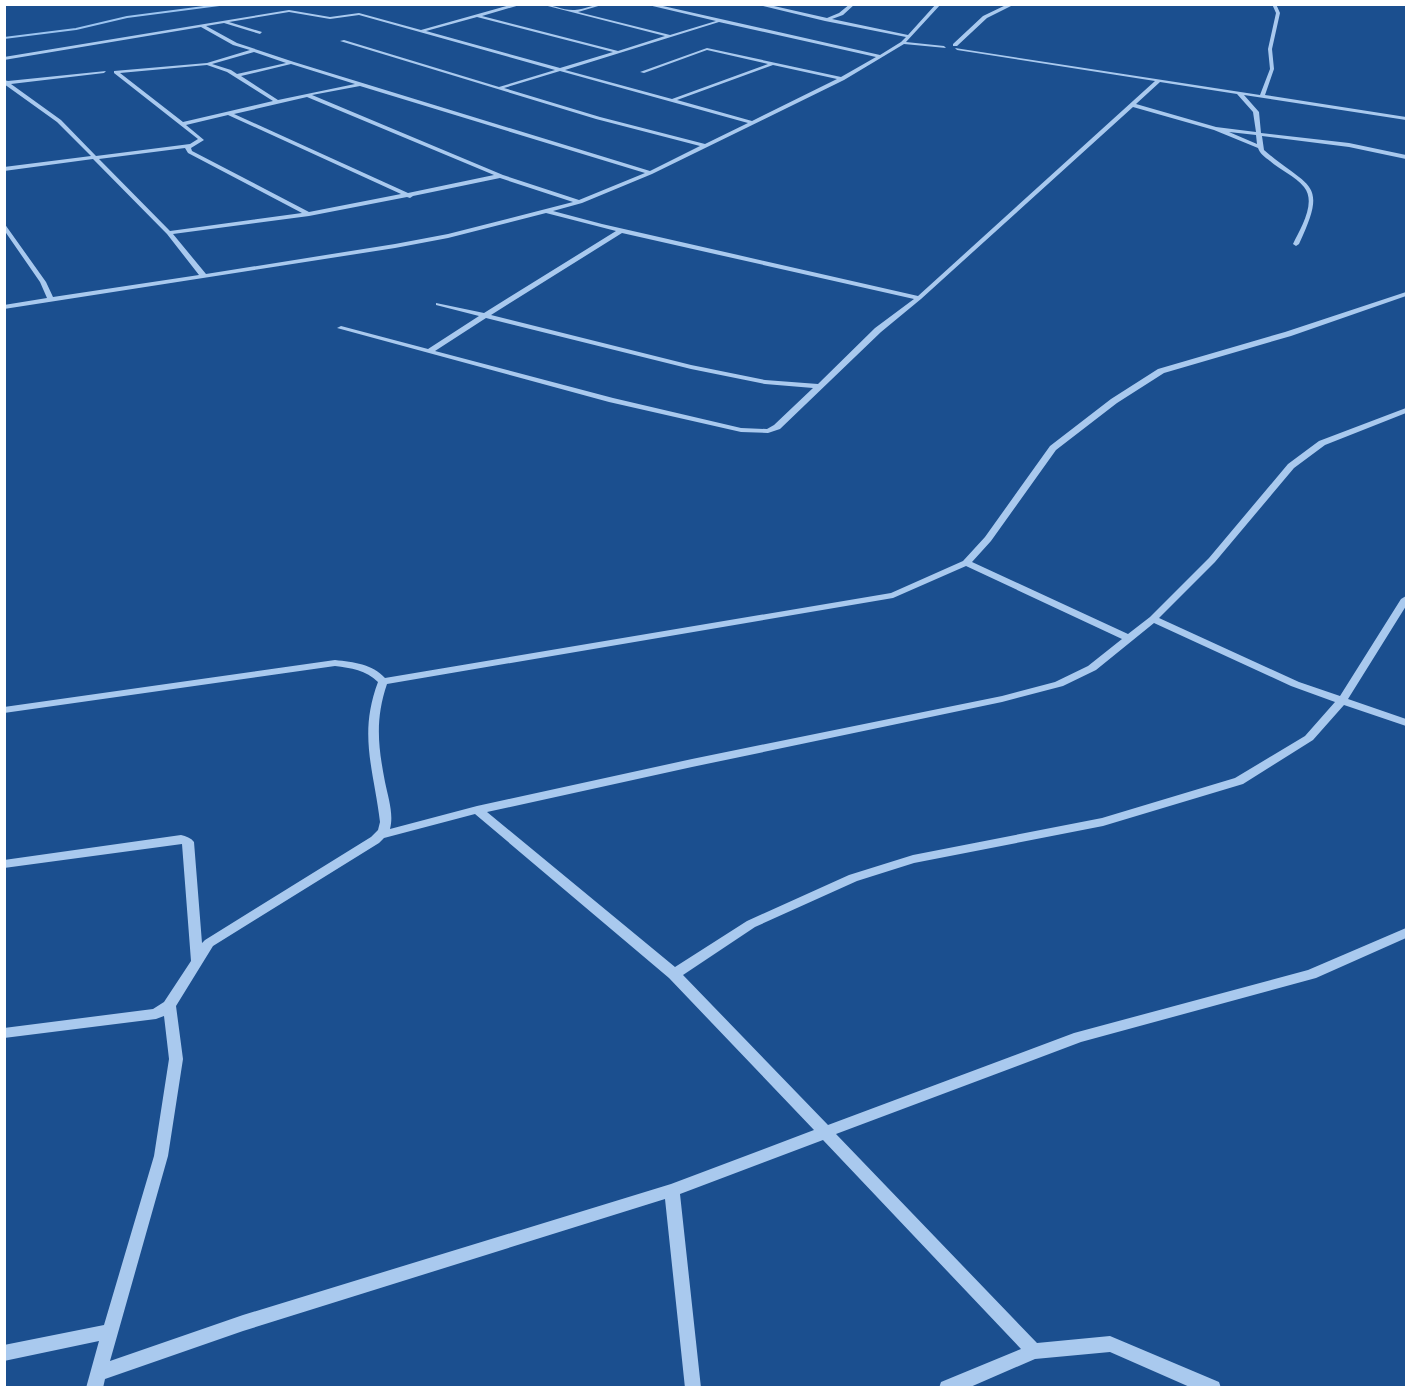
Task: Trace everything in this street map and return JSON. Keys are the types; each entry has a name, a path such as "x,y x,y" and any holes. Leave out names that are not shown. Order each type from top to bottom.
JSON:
{"street":[{"path":"4,59 290,11 304,4"},
{"path":"421,31 521,4"},
{"path":"542,4 670,36"},
{"path":"573,12 603,4"},
{"path":"646,4 879,56"},
{"path":"757,4 910,37"},
{"path":"824,20 841,14 853,4"},
{"path":"4,307 448,236 580,202 650,173 842,79 903,43 939,4"},
{"path":"956,47 985,17 1013,4"},
{"path":"1262,96 1272,69 1270,49 1278,13 1274,4"},
{"path":"290,11 330,18 359,14 753,123"},
{"path":"477,16 618,52"},
{"path":"499,88 717,21"},
{"path":"223,22 260,33"},
{"path":"202,26 235,44 292,63 650,173"},
{"path":"342,41 705,146"},
{"path":"903,43 944,48 956,47 1407,119"},
{"path":"642,72 707,49 842,79"},
{"path":"256,50 207,64 116,72 200,137 201,140 188,147 190,152 309,214"},
{"path":"236,76 292,63"},
{"path":"671,101 775,63"},
{"path":"207,64 236,76 277,102"},
{"path":"5,82 104,72"},
{"path":"341,328 612,400 756,432 777,428 878,330 919,298 1158,81"},
{"path":"5,82 51,114 169,233 204,276"},
{"path":"182,124 361,84"},
{"path":"1239,93 1256,112 1261,134 1261,147"},
{"path":"307,95 501,176 580,202"},
{"path":"1132,105 1216,129 1261,147 1269,158 1298,178 1311,193 1314,206 1296,244"},
{"path":"228,113 410,196"},
{"path":"1216,129 1349,145 1407,157"},
{"path":"4,169 193,145"},
{"path":"169,233 309,214 410,196 501,176"},
{"path":"546,211 919,298"},
{"path":"4,225 43,282 51,300"},
{"path":"429,351 622,230"},
{"path":"383,681 893,595 966,563 987,539 1053,448 1114,401 1161,370 1288,334 1407,294"},
{"path":"438,304 733,376 782,384 818,386"},
{"path":"4,1033 156,1014 169,1006 209,943 381,835 477,810 1002,699 1059,684 1092,668 1153,619 1212,560 1291,466 1322,443 1407,410"},
{"path":"966,563 1130,639"},
{"path":"674,974 751,924 853,878 913,859 1103,822 1239,781 1309,738 1341,702 1406,601"},
{"path":"1153,619 1295,684 1341,702 1407,723"},
{"path":"4,710 334,663 358,665 376,673 383,681"},
{"path":"381,835 386,822 385,804 376,771 372,740 373,712 383,681"},
{"path":"477,810 674,974 1034,1351"},
{"path":"4,864 174,840 188,842 197,960"},
{"path":"96,1380 243,1323 672,1190 827,1134 1079,1037 1311,974 1407,933"},
{"path":"96,1380 161,1156 176,1059 169,1006"},
{"path":"672,1190 693,1388"},
{"path":"4,1353 111,1331"},
{"path":"947,1388 1034,1351 1110,1344 1213,1388"}],"waterway":[{"path":"4,38 76,29 127,17 227,4"}]}
